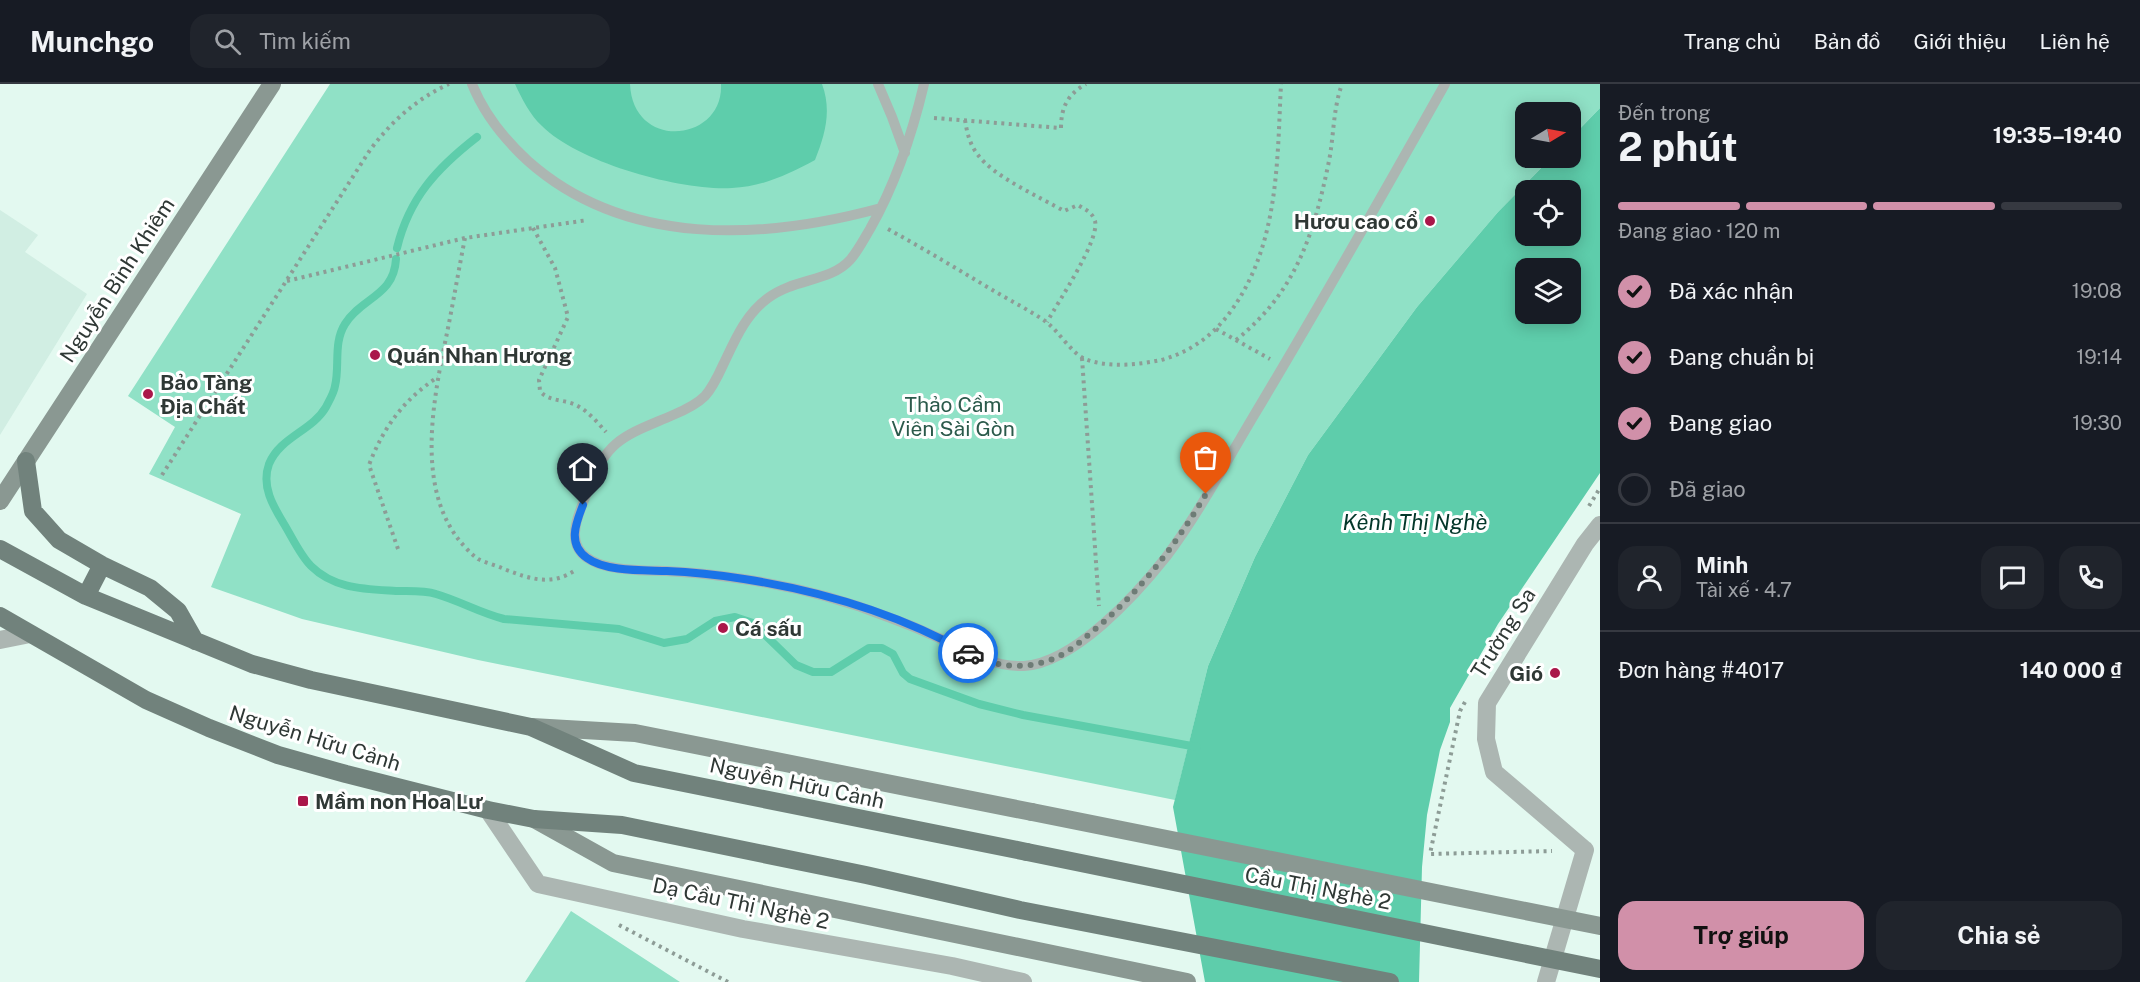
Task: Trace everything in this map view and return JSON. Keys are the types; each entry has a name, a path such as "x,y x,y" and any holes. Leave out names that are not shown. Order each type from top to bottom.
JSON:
{"main road":[{"name":"Nguyễn Bỉnh Khiêm","path":"0,501 272,84"},
{"path":"26,461 33,511 59,540 102,565 150,588 178,611 195,641"},
{"name":"Nguyễn Hữu Cảnh","path":"0,549 86,596 252,664 311,680 531,727 635,733 941,792 1032,812"},
{"path":"86,596 102,565"},
{"name":"Nguyễn Hữu Cảnh","path":"0,616 146,700 209,728 278,754 488,810 534,819 622,825 843,870 1020,910 1390,982"},
{"name":"Nguyễn Hữu Cảnh","path":"531,727 634,773 1027,852"},
{"name":"Cầu Thị Nghè 2","path":"1032,812 1600,926"},
{"name":"Nguyễn Hữu Cảnh","path":"534,819 613,863 1187,982"},
{"name":"Cầu Thị Nghè 2","path":"1027,852 1600,969"}],"street":[{"name":"Trường Sa","path":"1546,982 1592,851 1494,772 1486,739 1487,703 1585,544 1600,525"},
{"path":"0,640 30,634"},
{"name":"Dạ Cầu Thị Nghè 2","path":"488,810 538,884 743,929 952,966 1023,982"}],"lane":[{"path":"472,84 493,123 536,168 571,193 621,215 687,228 726,231 765,230 803,226 881,208"},
{"path":"878,84 905,154"},
{"path":"924,84 905,154 881,208 853,257 832,274 797,282 781,289 754,310 744,323 712,386 704,397 693,406 630,433 604,455 596,469 576,523 574,537 576,544 587,558 619,568 744,579 818,594 888,616 975,657 1005,665 1034,665 1062,655 1100,626 1147,580 1184,531 1284,366 1445,84"}],"path":[{"path":"162,475 382,134 407,110 448,84"},
{"path":"916,116 1061,128 1061,118 1067,99 1086,84"},
{"path":"874,220 1047,322 1082,358 1125,365 1147,363 1182,353 1207,337 1237,302 1250,282 1262,251 1271,219 1275,189 1281,84"},
{"path":"1236,340 1269,310 1283,292 1302,255 1322,190 1329,160 1336,102 1342,84"},
{"path":"965,120 972,146 978,156 994,170 1064,211 1078,206 1091,213 1095,221 1094,238 1047,322"},
{"path":"286,281 465,238 621,215"},
{"path":"533,228 555,268 568,317 538,380 540,391 549,398 565,401 584,410 617,442"},
{"path":"465,238 438,376 432,434 436,492 445,519 464,546 478,558 531,579 543,581 568,575 579,568 587,558"},
{"path":"1215,329 1284,366"},
{"path":"1082,358 1100,626"},
{"path":"398,549 369,465 378,442 390,422 414,394 438,376"},
{"path":"612,922 728,982"}],"shaded area":[{"path":"0,210 38,235 25,252 87,294 0,435"}],"green space":[{"name":"Thảo Cầm Viên Sài Gòn","path":"330,84 1600,84 1600,108 1581,128 1581,102 1515,102 1515,168 1541,168 1529,180 1515,180 1515,195 1417,307 1308,455 1255,557 1208,666 1175,800 478,660 302,619 211,587 241,514 149,474 175,427 128,396"},
{"path":"571,911 680,982 525,982"}],"water":[{"path":"515,84 630,84 635,106 646,121 661,129 678,131 694,127 708,118 718,103 721,84 822,84 827,104 826,123 815,160 785,175 743,187 711,188 686,185 632,172 580,152 542,126 523,101"},
{"name":"Kênh Thị Nghè","path":"1600,108 1600,473 1498,624 1450,708 1450,722 1440,750 1427,815 1422,867 1419,982 1205,982 1173,807 1208,666 1255,557 1308,455 1417,307 1498,212 1515,195 1515,246 1581,246 1581,180 1529,180 1541,168 1581,168 1581,128"}],"waterway":[{"path":"397,248 409,214 427,185 449,160 477,137"},
{"path":"396,259 390,281 352,315 341,331 335,386 326,407 313,422 281,447 274,455 267,472 267,488 276,510 303,557 320,574 350,586 431,593 504,619 619,629 664,643 687,639 715,621 735,617 753,623 796,665 813,672 831,672 869,648 882,648 893,654 903,673 910,679 979,704 1023,715 1197,747"}],"way so far":[{"path":"968,653 989,662 1020,666 1034,665 1062,655 1100,626 1147,580 1184,531 1206,494"}],"place":[{"name":"Hươu cao cổ","path":"1430,221"},
{"name":"Quán Nhan Hương","path":"375,355"},
{"name":"Bảo Tàng Địa Chất","path":"148,394"},
{"name":"Cá sấu","path":"723,628"},
{"name":"Gió","path":"1555,673"},
{"name":"Mầm non Hoa Lư","path":"303,801"}],"route":[{"path":"583,505 576,523 574,537 580,552 595,562 644,571 705,574 744,579 818,594 888,616 968,653"}]}
